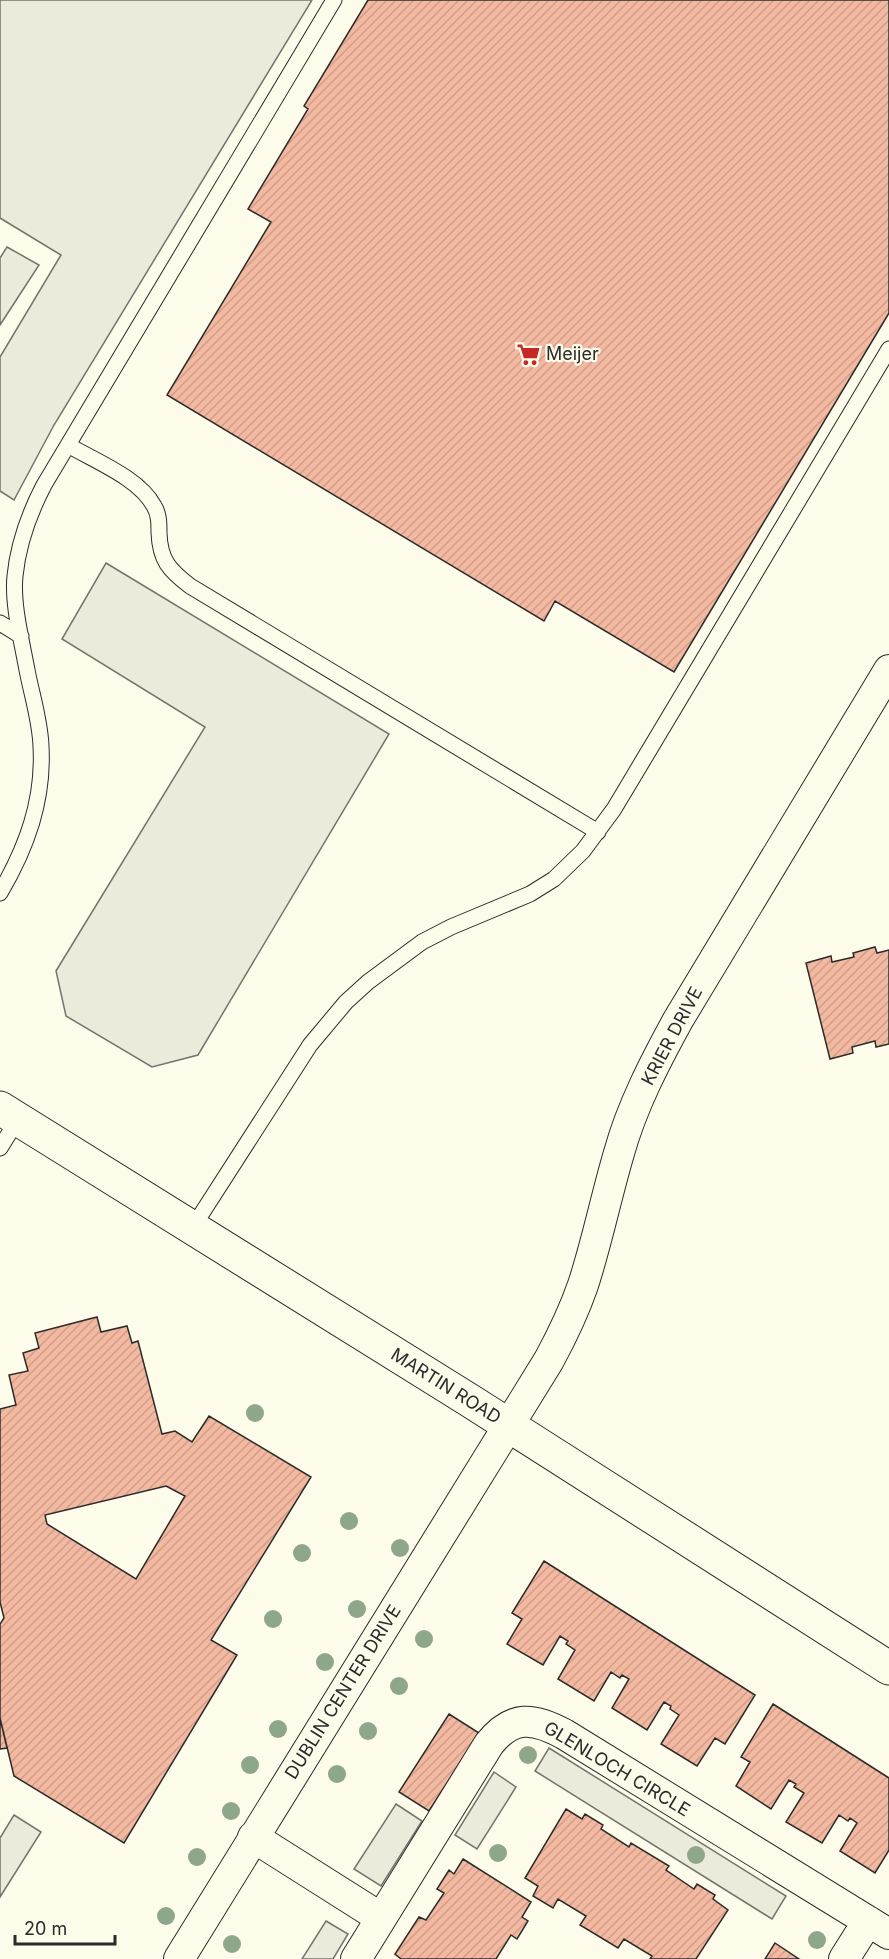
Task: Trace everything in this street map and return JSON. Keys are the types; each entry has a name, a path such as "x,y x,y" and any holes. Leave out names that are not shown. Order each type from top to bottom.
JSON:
{"street":[{"name":"KRIER DRIVE","path":"508,1425 549,1360 572,1315 593,1251 618,1153 634,1109 658,1057 889,670"},
{"name":"MARTIN ROAD","path":"9,1113 508,1425 889,1668"},
{"name":"DUBLIN CENTER DRIVE","path":"179,1959 508,1425"},
{"name":"GLENLOCH CIRCLE","path":"356,1959 489,1744 502,1730 524,1720 537,1721 564,1734 878,1927"},
{"path":"254,1837 381,1918"},
{"path":"844,1959 878,1927"}],"lane":[{"path":"0,892 21,855 31,831 40,791 40,730 21,636 15,590 15,576 20,554 37,499 334,0"},
{"path":"193,1227 303,1054 346,1002 422,942 451,927 530,894 554,879 569,866 598,832 614,809 889,349"},
{"path":"68,445 136,484 147,494 158,513 160,546 164,560 175,574 190,586 598,832"},
{"path":"0,623 21,636"},
{"path":"0,1148 9,1113"}],"shaded area":[{"path":"0,0 312,0 54,425 14,500 0,491 0,357 61,255 0,218"},
{"path":"7,247 39,265 0,325 0,258"},
{"path":"106,563 389,734 198,1055 152,1067 66,1016 56,971 205,727 62,639"},
{"path":"549,1748 786,1896 772,1919 535,1771"},
{"path":"494,1772 516,1787 477,1849 455,1835"},
{"path":"396,1804 422,1821 381,1886 354,1869"},
{"path":"14,1815 41,1832 0,1897 0,1838"},
{"path":"326,1921 348,1934 333,1959 302,1959"}],"building":[{"name":"Meijer","path":"368,0 889,0 889,313 674,672 555,601 544,621 167,395 271,222 248,209 308,109 304,106"},
{"path":"875,947 877,953 889,950 889,1044 876,1047 875,1041 852,1047 853,1053 830,1059 806,963 831,956 832,962 854,957 853,953"},
{"path":"97,1317 101,1332 127,1326 132,1343 138,1341 162,1434 175,1431 192,1442 209,1416 311,1477 211,1640 237,1655 124,1843 14,1776 0,1718 0,1624 4,1618 0,1602 0,1409 16,1405 9,1375 28,1371 23,1353 39,1348 35,1333","holes":["166,1486 185,1496 136,1579 47,1524 45,1515"]},
{"path":"544,1561 755,1695 725,1744 715,1738 697,1766 661,1744 679,1715 670,1709 671,1706 664,1702 647,1730 612,1708 629,1679 622,1675 620,1678 611,1672 594,1701 558,1679 575,1650 566,1644 568,1641 560,1636 543,1665 507,1644 522,1619 512,1613"},
{"path":"773,1704 889,1778 889,1850 875,1873 840,1851 857,1823 850,1818 848,1821 839,1815 822,1843 786,1822 804,1793 794,1787 796,1784 789,1780 771,1809 736,1786 750,1762 741,1757"},
{"path":"449,1714 479,1733 429,1811 399,1792"},
{"path":"0,1718 7,1748 0,1749"},
{"path":"566,1809 582,1819 585,1814 603,1825 601,1829 629,1847 631,1843 669,1866 666,1870 694,1889 697,1884 715,1895 713,1899 728,1910 696,1959 650,1959 652,1956 624,1939 618,1948 580,1925 586,1916 558,1899 553,1908 533,1896 538,1886 525,1878"},
{"path":"463,1859 531,1902 522,1917 528,1921 517,1939 511,1935 496,1959 401,1959 395,1954 419,1917 426,1920 444,1893 437,1889 449,1870 454,1874"},
{"path":"775,1943 799,1959 765,1959"}],"place":[{"name":"Meijer","path":"528,354"}]}
